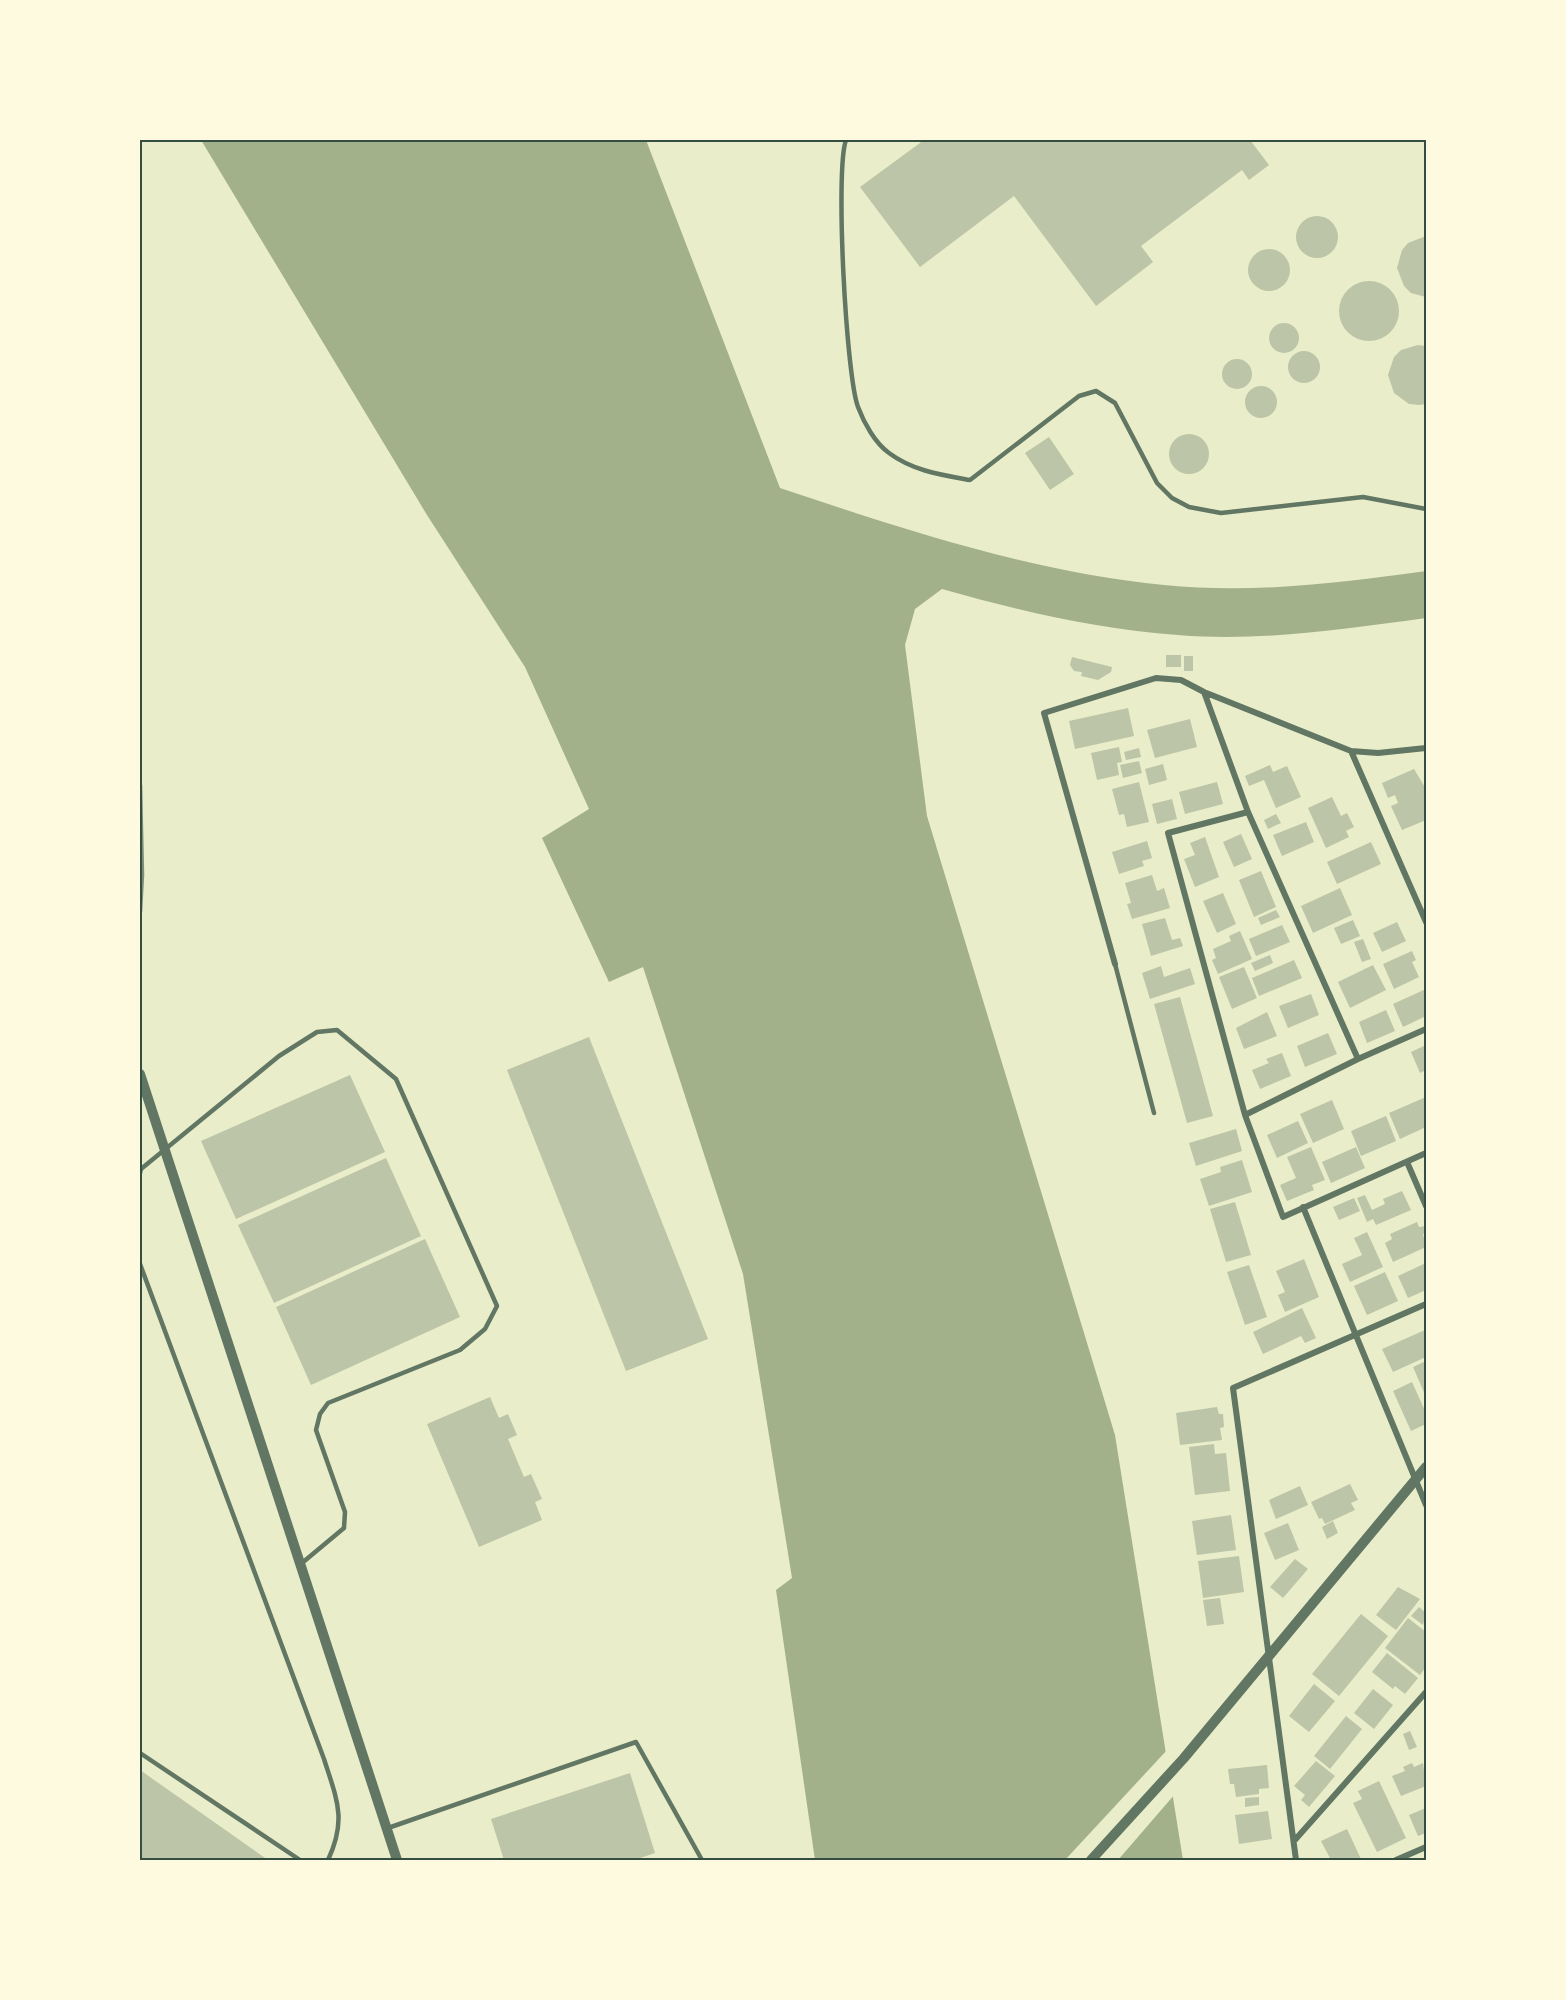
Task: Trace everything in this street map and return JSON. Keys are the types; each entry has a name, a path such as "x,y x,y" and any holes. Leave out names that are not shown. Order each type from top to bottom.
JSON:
{"street":[{"path":"1115,964 1044,713 1156,678 1181,680 1204,692 1351,751 1378,753 1426,748"},
{"path":"1204,692 1248,812 1358,1059"},
{"path":"1351,751 1426,922"},
{"path":"1248,812 1168,833 1245,1116 1283,1217 1426,1153"},
{"path":"1245,1116 1358,1059 1426,1029"},
{"path":"140,1074 302,1563 397,1860"},
{"path":"1407,1162 1426,1206"},
{"path":"1303,1208 1426,1504"},
{"path":"1296,1860 1233,1388 1426,1304"},
{"path":"1091,1860 1184,1758 1426,1467"},
{"path":"1294,1841 1426,1692"},
{"path":"1396,1860 1426,1847"}],"lane":[{"path":"846,140 842,150 842,186 850,367 858,407 871,432 888,452 924,472 970,480 1079,396 1096,392 1115,403 1157,483 1172,498 1189,507 1221,513 1363,497 1426,509"},
{"path":"1115,964 1154,1113"},
{"path":"140,1173 141,1169 279,1056 317,1032 337,1030 396,1078 497,1306 485,1329 460,1350 328,1403 320,1414 316,1430 345,1512 344,1528 302,1563"},
{"path":"140,1264 324,1759 338,1803 339,1838 328,1860"},
{"path":"388,1828 636,1742 702,1860"},
{"path":"140,1753 300,1860"}],"shaded area":[{"path":"201,140 646,140 780,488 922,534 1018,560 1115,579 1164,585 1263,588 1426,571 1426,618 1271,636 1178,635 1088,624 1000,605 942,589 915,609 905,645 927,816 1115,1435 1183,1860 815,1860 776,1590 792,1578 743,1274 643,967 609,982 542,838 589,809 525,667 427,515"}],"pier":[{"path":"1168,1749 1175,1794 1118,1860 1065,1860"}],"building":[{"path":"924,140 1250,140 1269,165 1249,180 1242,170 1141,246 1153,262 1096,306 1014,196 920,267 860,187"},
{"path":"1317,216 1325,217 1332,222 1337,229 1337,245 1332,252 1325,257 1317,258 1309,257 1302,252 1297,245 1296,237 1297,229 1302,222 1309,217"},
{"path":"1426,236 1426,297 1411,293 1404,286 1397,268 1402,250 1408,243"},
{"path":"1269,249 1277,250 1284,255 1289,262 1289,278 1284,285 1277,290 1269,291 1261,290 1254,285 1249,278 1248,270 1249,262 1254,255 1261,250"},
{"path":"1369,281 1386,286 1394,294 1399,311 1394,328 1386,336 1369,341 1352,336 1344,328 1339,311 1344,294 1352,286"},
{"path":"1284,323 1290,324 1298,332 1298,344 1290,352 1284,353 1278,352 1270,344 1269,338 1270,332 1278,324"},
{"path":"1418,345 1426,346 1426,404 1419,405 1409,404 1394,393 1388,375 1394,357 1401,350"},
{"path":"1304,351 1315,356 1320,367 1315,378 1304,383 1293,378 1288,367 1293,356"},
{"path":"1237,359 1248,363 1252,374 1248,385 1237,389 1226,385 1222,374 1226,363"},
{"path":"1261,386 1272,391 1277,402 1272,413 1261,418 1250,413 1245,402 1250,391"},
{"path":"1189,434 1197,435 1203,440 1208,446 1208,462 1203,468 1197,473 1189,474 1181,473 1175,468 1170,462 1169,454 1170,446 1175,440 1181,435"},
{"path":"1049,437 1074,474 1050,490 1025,453"},
{"path":"1166,655 1181,655 1181,667 1166,667"},
{"path":"1184,656 1193,656 1193,671 1184,671"},
{"path":"1072,657 1112,667 1111,672 1098,680 1081,676 1082,672 1074,671 1070,665"},
{"path":"1128,708 1134,736 1075,749 1069,721"},
{"path":"1190,719 1197,747 1155,758 1147,730"},
{"path":"1119,747 1122,762 1117,763 1119,775 1097,780 1091,753"},
{"path":"1139,748 1141,757 1126,760 1124,752"},
{"path":"1139,761 1142,773 1123,778 1120,765"},
{"path":"1163,764 1167,780 1149,785 1145,769"},
{"path":"1270,765 1273,772 1287,766 1301,797 1276,808 1264,780 1249,786 1245,776"},
{"path":"1414,769 1426,789 1426,820 1402,830 1391,806 1398,803 1395,795 1388,798 1382,783"},
{"path":"1139,782 1149,822 1127,827 1124,814 1119,815 1112,789"},
{"path":"1217,782 1223,804 1185,814 1179,792"},
{"path":"1332,797 1341,816 1347,813 1354,827 1346,831 1349,837 1326,848 1308,808"},
{"path":"1172,799 1177,819 1157,824 1152,804"},
{"path":"1276,814 1281,823 1268,829 1264,820"},
{"path":"1306,822 1314,842 1282,856 1273,835"},
{"path":"1241,834 1252,859 1234,867 1223,842"},
{"path":"1205,837 1219,877 1195,887 1184,859 1195,855 1190,843"},
{"path":"1147,841 1152,858 1142,861 1144,866 1119,874 1112,852"},
{"path":"1371,842 1381,864 1337,884 1327,862"},
{"path":"1261,871 1276,907 1254,917 1239,880"},
{"path":"1152,875 1157,891 1164,888 1170,908 1132,919 1127,904 1131,903 1125,883"},
{"path":"1340,888 1352,915 1313,933 1301,906"},
{"path":"1223,893 1236,924 1217,933 1203,901"},
{"path":"1276,910 1280,917 1261,925 1258,918"},
{"path":"1165,918 1172,940 1180,938 1183,946 1151,956 1142,924"},
{"path":"1353,920 1360,936 1341,944 1334,928"},
{"path":"1397,922 1406,941 1382,952 1373,933"},
{"path":"1282,925 1290,942 1256,956 1249,939"},
{"path":"1240,931 1252,959 1218,974 1212,960 1216,958 1213,949 1231,941 1229,936"},
{"path":"1363,939 1371,959 1362,962 1354,942"},
{"path":"1412,951 1416,960 1412,962 1419,977 1394,989 1383,964"},
{"path":"1270,955 1273,963 1255,971 1251,963"},
{"path":"1294,960 1302,978 1259,996 1252,978"},
{"path":"1373,965 1386,990 1350,1008 1338,982"},
{"path":"1161,966 1164,977 1190,968 1195,984 1150,999 1142,973"},
{"path":"1244,967 1257,998 1232,1009 1219,977"},
{"path":"1426,989 1426,1016 1403,1027 1393,1004"},
{"path":"1311,994 1319,1015 1288,1028 1279,1006"},
{"path":"1180,997 1213,1116 1187,1123 1154,1004"},
{"path":"1386,1010 1395,1031 1367,1043 1359,1022"},
{"path":"1267,1012 1277,1036 1244,1049 1236,1028"},
{"path":"1328,1033 1337,1054 1305,1067 1297,1046"},
{"path":"589,1037 708,1339 626,1371 507,1070"},
{"path":"1426,1045 1426,1070 1420,1073 1411,1052"},
{"path":"1282,1053 1291,1076 1260,1089 1252,1070 1269,1063 1266,1059"},
{"path":"350,1075 385,1152 236,1219 201,1141"},
{"path":"1426,1097 1426,1127 1400,1139 1389,1113"},
{"path":"1332,1100 1344,1129 1313,1143 1300,1114"},
{"path":"1386,1116 1396,1141 1361,1156 1351,1131"},
{"path":"1298,1121 1308,1143 1277,1158 1267,1135"},
{"path":"1236,1129 1242,1151 1196,1166 1189,1143"},
{"path":"1311,1147 1325,1180 1312,1185 1314,1190 1287,1201 1280,1185 1296,1178 1287,1157"},
{"path":"1356,1147 1365,1168 1331,1183 1322,1162"},
{"path":"386,1158 421,1236 274,1303 238,1225"},
{"path":"1242,1160 1252,1192 1209,1206 1200,1179 1221,1172 1220,1167"},
{"path":"1402,1191 1411,1210 1376,1225 1373,1219 1367,1222 1357,1198 1365,1195 1372,1210 1385,1204 1383,1199"},
{"path":"1354,1198 1360,1211 1339,1220 1333,1207"},
{"path":"1235,1202 1251,1255 1226,1262 1210,1209"},
{"path":"1417,1222 1419,1227 1426,1226 1426,1233 1423,1234 1426,1247 1393,1262 1385,1243 1392,1239 1390,1234"},
{"path":"1367,1232 1383,1267 1350,1282 1342,1264 1362,1255 1354,1238"},
{"path":"425,1239 460,1317 311,1385 276,1307"},
{"path":"1304,1259 1319,1297 1285,1312 1278,1295 1285,1292 1276,1271"},
{"path":"1426,1263 1426,1290 1408,1298 1398,1276"},
{"path":"1249,1265 1267,1317 1245,1325 1227,1272"},
{"path":"1385,1272 1398,1301 1367,1315 1354,1286"},
{"path":"1302,1308 1316,1338 1305,1343 1301,1336 1263,1354 1253,1332"},
{"path":"1425,1330 1426,1357 1393,1372 1382,1349"},
{"path":"1426,1361 1426,1397 1413,1367"},
{"path":"1412,1382 1426,1413 1426,1424 1411,1431 1393,1391"},
{"path":"490,1397 499,1418 508,1414 517,1435 508,1439 524,1477 531,1474 542,1499 535,1502 542,1520 479,1547 427,1424"},
{"path":"1217,1407 1219,1414 1223,1414 1224,1427 1220,1428 1222,1440 1180,1445 1176,1413"},
{"path":"1214,1444 1215,1454 1226,1453 1230,1491 1195,1495 1189,1447"},
{"path":"1350,1484 1358,1500 1351,1503 1355,1510 1325,1524 1322,1518 1319,1519 1311,1502"},
{"path":"1300,1486 1308,1505 1276,1519 1269,1500"},
{"path":"1231,1515 1236,1550 1197,1555 1192,1521"},
{"path":"1333,1521 1338,1533 1327,1539 1322,1527"},
{"path":"1288,1523 1299,1550 1275,1560 1264,1533"},
{"path":"1239,1556 1244,1592 1203,1598 1198,1561"},
{"path":"1295,1559 1308,1569 1283,1598 1270,1587"},
{"path":"1398,1587 1420,1599 1396,1630 1376,1615"},
{"path":"1220,1598 1224,1624 1207,1626 1203,1600"},
{"path":"1419,1607 1426,1613 1423,1625 1411,1616"},
{"path":"1361,1614 1388,1636 1339,1696 1312,1674"},
{"path":"1408,1618 1426,1632 1426,1667 1420,1675 1385,1648"},
{"path":"1387,1653 1418,1678 1405,1694 1395,1686 1393,1689 1372,1672"},
{"path":"1314,1684 1335,1701 1309,1732 1289,1716"},
{"path":"1373,1689 1393,1705 1374,1729 1354,1713"},
{"path":"1346,1716 1362,1729 1330,1769 1314,1756"},
{"path":"1410,1731 1417,1747 1409,1750 1403,1734"},
{"path":"1316,1761 1335,1776 1309,1807 1301,1800 1305,1795 1294,1786"},
{"path":"1412,1763 1414,1767 1423,1763 1426,1786 1401,1796 1392,1776 1405,1771 1403,1767"},
{"path":"1267,1765 1269,1788 1259,1789 1259,1794 1236,1797 1234,1784 1230,1784 1228,1769"},
{"path":"140,1770 268,1860 140,1860"},
{"path":"630,1773 655,1853 634,1860 504,1860 491,1819"},
{"path":"1379,1781 1406,1838 1377,1852 1353,1803 1362,1799 1358,1791"},
{"path":"1259,1797 1259,1805 1245,1807 1245,1798"},
{"path":"1426,1808 1426,1833 1418,1836 1409,1815"},
{"path":"1268,1811 1272,1839 1239,1844 1235,1815"},
{"path":"1347,1829 1361,1859 1331,1860 1321,1841"}],"railway":[{"path":"140,785 142,875 140,912"}]}
